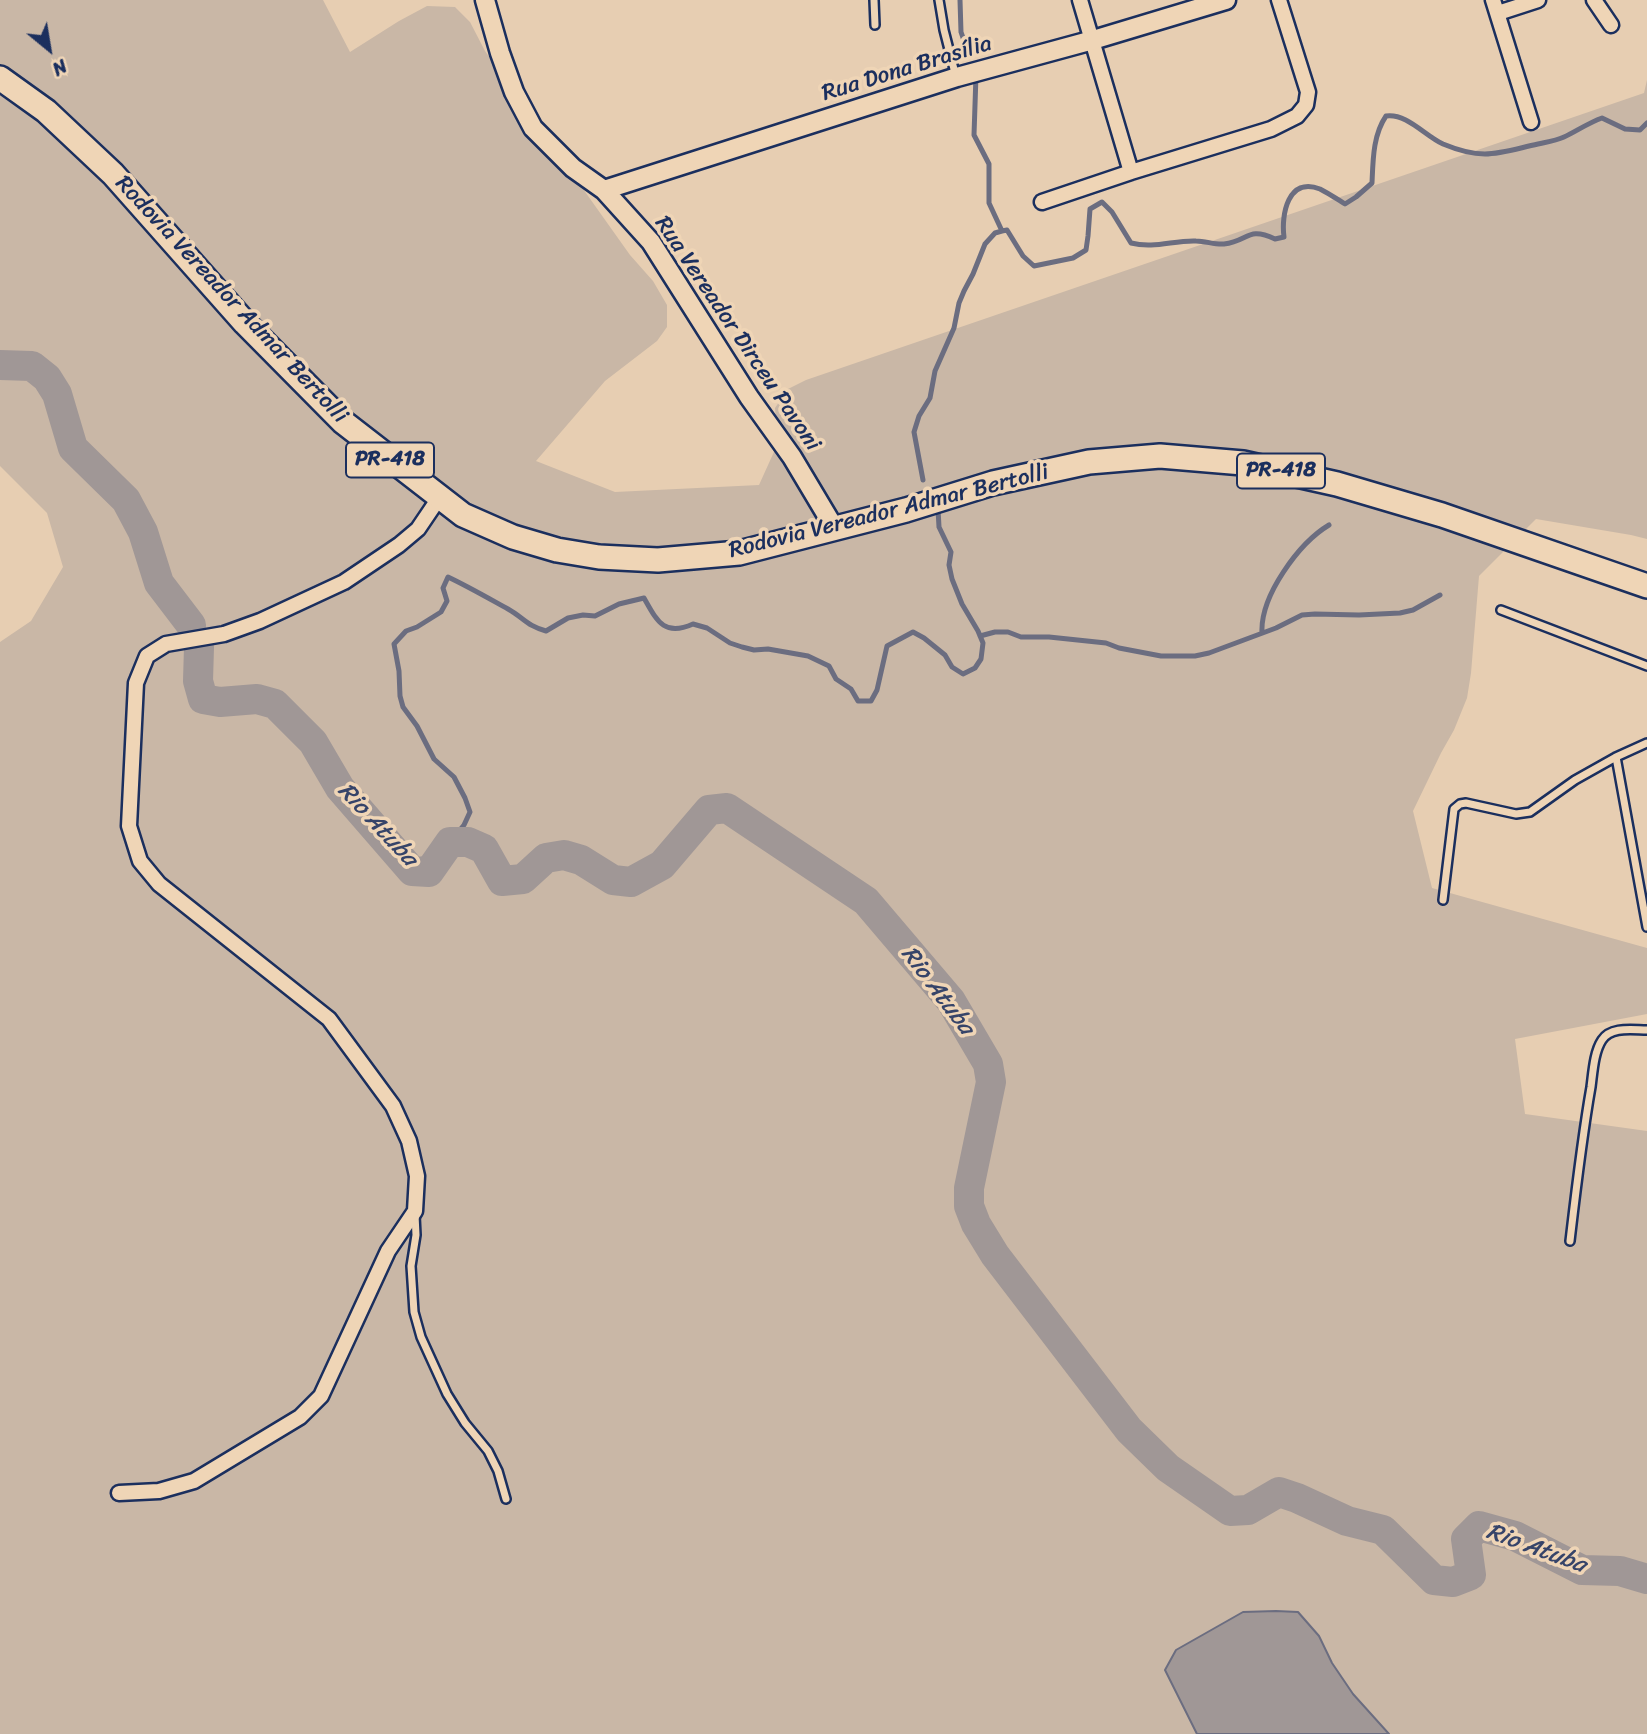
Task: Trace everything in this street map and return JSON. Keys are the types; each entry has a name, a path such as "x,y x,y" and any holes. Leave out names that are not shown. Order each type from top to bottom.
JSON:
{"highway":[{"name":"Rodovia Vereador Admar Bertolli","path":"0,78 46,111 113,174 245,323 343,422 463,515 513,537 558,550 599,557 658,560 739,553 906,510 1005,480 1090,462 1160,456 1243,463 1337,484 1442,515 1647,586"}],"street":[{"name":"Rua Vereador Dirceu Pavoni","path":"485,0 514,92 533,128 573,168 604,190 651,242 749,397 792,457 835,529"},
{"path":"1080,0 1131,172"},
{"name":"Rua Dona Brasília","path":"604,190 957,77 1226,0"},
{"path":"1042,202 1271,129 1297,116 1307,104 1308,92 1279,0"},
{"path":"1531,122 1496,6 1538,0"},
{"path":"1594,0 1611,25"},
{"path":"119,1493 159,1491 194,1481 300,1417 321,1396 388,1251 415,1211 417,1176 409,1141 393,1106 329,1019 159,884 140,861 129,825 136,684 147,656 166,644 224,634 260,621 344,582 418,529 439,498"}],"lane":[{"path":"874,0 875,25"},
{"path":"939,0 957,77"},
{"path":"1501,610 1647,666"},
{"path":"1443,900 1454,809 1460,804 1516,814 1530,812 1575,780 1647,743"},
{"path":"1616,757 1647,927"},
{"path":"1570,1241 1584,1127 1597,1053 1602,1040 1609,1033 1620,1030 1647,1030"},
{"path":"415,1211 416,1235 411,1266 414,1312 421,1337 447,1394 465,1423 488,1451 498,1471 506,1499"}],"shaded area":[{"path":"0,0 323,0 350,52 427,6 455,7 470,22 485,51 630,255 653,281 667,305 667,327 657,341 605,381 536,461 615,492 759,485 778,443 775,408 788,389 806,380 1644,93 1647,80 1647,539 1536,519 1479,576 1467,698 1413,811 1432,888 1647,948 1647,1014 1515,1039 1525,1114 1647,1131 1647,1734 0,1734 0,642 31,621 63,567 47,513 0,466"},
{"path":"1243,1612 1298,1612 1319,1636 1332,1663 1353,1694 1389,1734 1197,1734 1165,1670 1176,1650"}],"waterway":[{"path":"960,0 961,32 969,55"},
{"path":"976,75 974,135 989,164 989,203 1002,231 1007,230 1023,256 1034,266 1073,258 1086,250 1090,209 1102,202 1112,212 1131,243 1139,245 1188,241 1221,244 1253,234 1275,239 1284,237 1286,209 1289,200 1300,188 1309,186 1320,189 1345,204 1372,183 1376,139 1386,116 1409,121 1443,144 1481,154 1557,140 1602,118 1625,129 1640,130 1647,123"},
{"path":"923,480 914,432 919,416 930,398 935,371 954,328 959,303 985,244 995,233 1002,231"},
{"name":"Rio Atuba","path":"0,365 32,366 47,378 57,394 73,448 126,500 143,532 159,583 191,625"},
{"path":"450,842 464,825 470,812 454,777 434,759 417,726 403,707 394,644 406,631 441,612 447,601 443,588 448,577 508,609 534,627 546,631 568,618 595,616 619,604 644,598 653,614 668,628 683,628 693,624 707,628 730,643 742,647 808,656 829,666 836,679 851,689 858,701 871,701 877,690 887,646 913,632 945,655 952,667 963,674 975,668 981,659 983,643 952,579 949,565 951,552 939,527 938,509"},
{"path":"1262,633 1263,618 1274,587 1294,557 1317,533 1329,525"},
{"path":"980,636 1008,632 1021,637 1106,643 1161,656 1195,656 1276,628 1302,615 1400,613 1413,610 1440,595"},
{"name":"Rio Atuba","path":"199,647 198,681 203,699 220,702 257,699 275,704 313,742 340,788 412,871 429,872 450,842 468,842 484,849 502,881 523,879 546,858 564,855 581,860 613,880 631,882 662,865 709,810 727,808 866,901 951,1001 988,1064 991,1082 969,1188 969,1206 976,1224 995,1255 1129,1430 1168,1468 1230,1511 1248,1510 1279,1492 1297,1498 1347,1521 1383,1530 1434,1580 1453,1582 1471,1575 1466,1539 1479,1526 1515,1536 1582,1570 1620,1571 1647,1579"}]}
